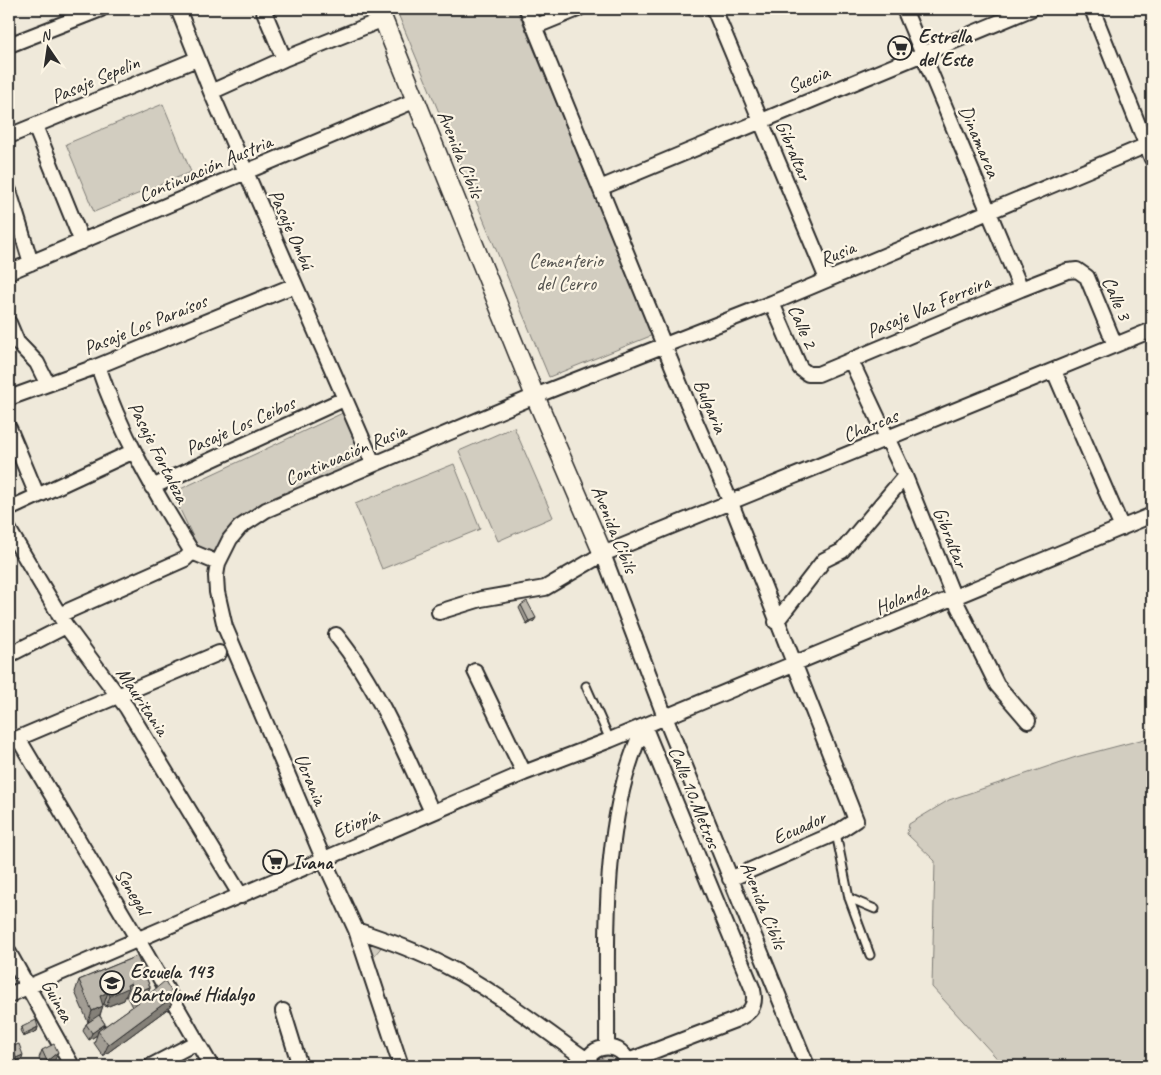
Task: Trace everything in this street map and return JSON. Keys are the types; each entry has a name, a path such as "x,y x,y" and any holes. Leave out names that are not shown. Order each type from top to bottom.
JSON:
{"street":[{"path":"9,45 101,9"},
{"name":"Pasaje Ombú","path":"178,9 211,92 373,463"},
{"path":"263,9 284,59"},
{"name":"Bulgaria","path":"527,9 664,345 731,503 776,622 856,820"},
{"path":"534,27 578,9"},
{"name":"Gibraltar","path":"714,9 827,280"},
{"name":"Dinamarca","path":"904,9 1021,289"},
{"name":"Suecia","path":"600,188 1031,9"},
{"path":"1092,9 1149,144 1152,159"},
{"path":"211,92 382,14"},
{"name":"Avenida Cibils","path":"382,14 535,396 602,554 665,717 807,1066"},
{"name":"Pasaje Sepelin","path":"9,136 197,59"},
{"name":"Continuación Austria","path":"9,272 416,100"},
{"path":"35,126 82,242"},
{"name":"Rusia","path":"535,396 772,303 1149,144"},
{"path":"9,192 31,264"},
{"name":"Pasaje Vaz Ferreira","path":"851,361 1021,289 1067,271 1077,270"},
{"name":"Calle 3","path":"1077,270 1087,277 1115,345"},
{"name":"Pasaje Los Paraísos","path":"9,398 98,366 295,285"},
{"name":"Calle 2","path":"772,303 800,368 804,372 818,374 851,361"},
{"path":"9,323 17,342 37,363 47,383"},
{"name":"Charcas","path":"438,612 481,599 545,588 602,554 1152,330"},
{"name":"Gibraltar","path":"851,361 905,476 954,598 998,685 1028,721"},
{"name":"Pasaje Fortaleza","path":"98,366 108,396 152,487 192,552"},
{"path":"1054,371 1122,528"},
{"name":"Continuación Rusia","path":"217,592 216,576 218,563 230,539 253,517 373,463 535,396"},
{"name":"Pasaje Los Ceibos","path":"152,487 344,399"},
{"path":"9,428 37,495"},
{"path":"9,509 134,450"},
{"path":"776,622 824,560 842,550 905,476"},
{"name":"Holanda","path":"665,717 1152,515"},
{"name":"Mauritania","path":"9,530 63,621 118,695 241,896"},
{"path":"9,655 63,621 185,560 192,552 218,563"},
{"name":"Ucrania","path":"217,592 219,608 232,647 356,930 401,1066"},
{"path":"336,635 353,656 408,759 432,812"},
{"path":"13,740 219,653"},
{"path":"475,671 524,773"},
{"name":"Etiopía","path":"9,995 241,896 323,858 524,773 665,717"},
{"path":"608,1047 610,887 616,818 627,766 644,726"},
{"name":"Calle 10 Metros","path":"628,1064 735,1020 749,1013 754,1001 753,990 644,726"},
{"name":"Senegal","path":"13,740 138,940 210,1066"},
{"name":"Ecuador","path":"730,879 836,833 856,820"},
{"path":"356,930 407,947 447,966 502,1000 587,1063 591,1054 608,1047 619,1050 628,1064"},
{"name":"Guinea","path":"9,954 72,1066"},
{"path":"283,1011 300,1066"},
{"path":"151,1066 197,1042"}],"lane":[{"path":"586,686 610,740"},
{"path":"836,833 849,898 870,955"},
{"path":"849,898 875,909"}],"green space":[{"name":"Cementerio del Cerro","path":"396,9 517,9 653,335 549,377"},
{"path":"163,104 191,172 94,212 66,144"},
{"path":"349,410 371,459 267,502 220,552 209,552 198,547 172,493"},
{"path":"514,427 553,517 498,541 459,451"},
{"path":"454,464 480,529 382,569 355,504"},
{"path":"1152,737 1152,1066 1004,1066 932,987 935,861 907,834 909,824 949,800 1076,757"},
{"path":"368,939 384,944 374,956 368,941"},
{"path":"607,1056 616,1058 621,1066 597,1066 601,1059"}],"building":[{"path":"527,601 536,618 529,621 521,605"},
{"path":"137,956 150,987 139,991 143,999 165,981 174,996 108,1045 98,1031 139,1002 131,983 127,985 128,988 110,996 108,992 100,996 103,1006 92,1011 79,980"},
{"path":"99,1015 105,1024 92,1033 86,1024"},
{"path":"36,1020 38,1027 24,1034 22,1027"},
{"path":"19,1044 23,1055 16,1058 11,1047"},
{"path":"54,1044 58,1052 47,1061 42,1050"}],"place":[{"name":"Estrella del Este","path":"900,48"},
{"name":"Ivana","path":"275,862"},
{"name":"Escuela 143 Bartolomé Hidalgo","path":"112,983"}]}
